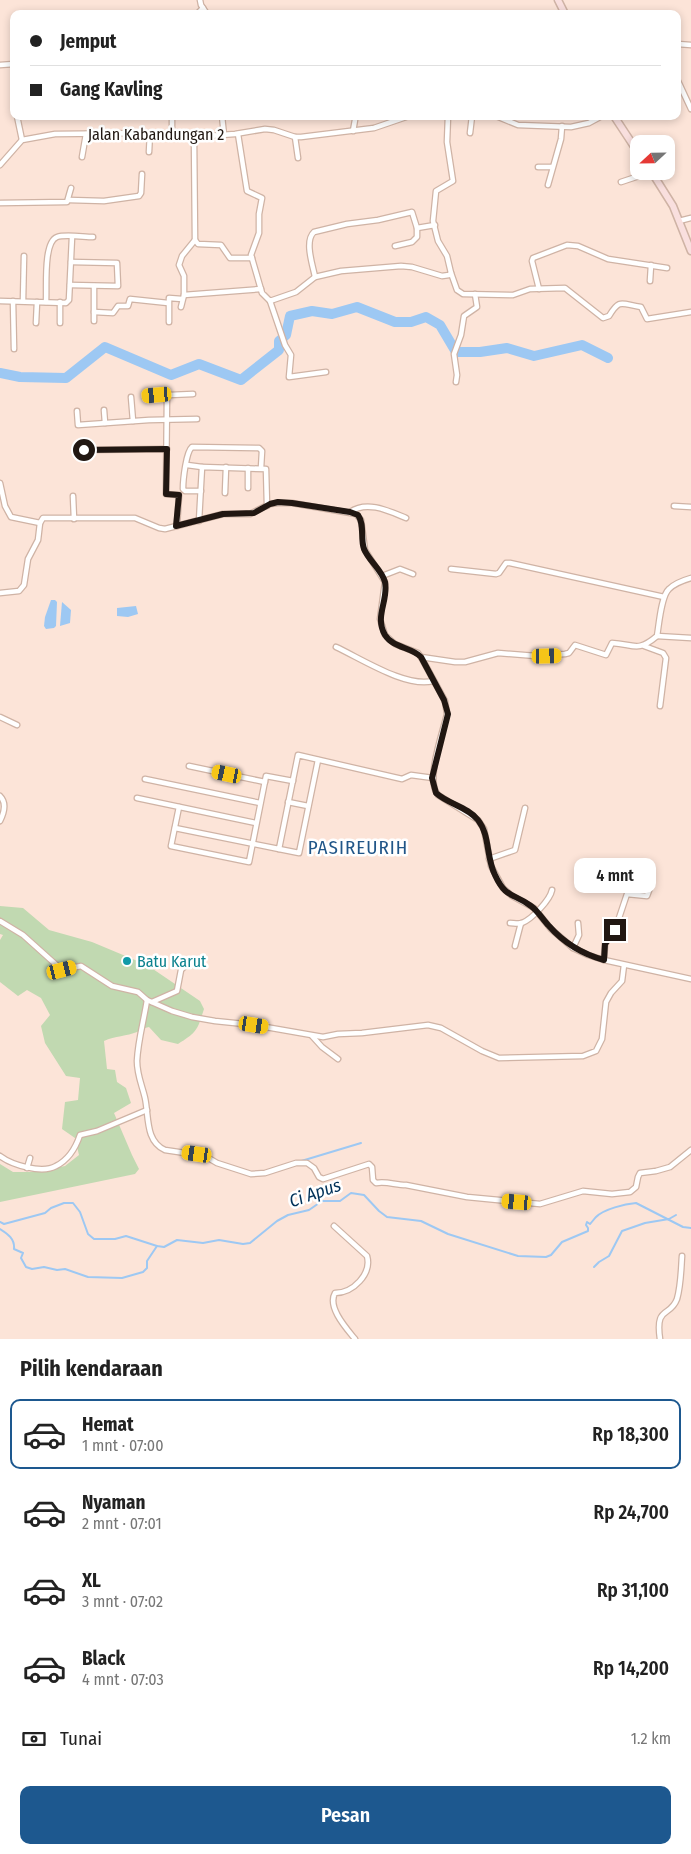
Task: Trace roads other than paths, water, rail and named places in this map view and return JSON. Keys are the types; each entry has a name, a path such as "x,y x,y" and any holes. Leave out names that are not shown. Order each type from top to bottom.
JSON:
{"main road":[{"path":"617,120 630,140"},
{"path":"656,180 679,220 691,252"}],"street":[{"path":"200,0 203,8"},
{"path":"681,87 691,109"},
{"path":"0,165 22,140 19,120"},
{"path":"172,120 172,134"},
{"path":"222,120 224,135"},
{"path":"353,131 354,120"},
{"name":"Jalan Kabandungan 2","path":"22,140 55,134 150,133 194,137 274,130 295,137 374,128 397,120"},
{"path":"448,120 447,142 453,181 436,191 433,221 438,241 448,256 450,274 458,292 463,294 512,295 528,289 567,289 603,318 609,316 615,305 619,303 641,307 647,318 691,312"},
{"path":"470,133 472,120"},
{"path":"506,120 518,125 562,126 579,126 593,120"},
{"path":"548,185 559,148 562,126"},
{"path":"149,152 150,133"},
{"path":"82,157 86,134"},
{"path":"238,134 248,191 262,198 259,214 259,233 253,248 252,258 261,289 265,297 270,301 281,334 291,355 289,377 326,372"},
{"path":"181,307 184,276 179,265 182,256 194,240 194,137"},
{"path":"295,137 298,158"},
{"path":"538,167 552,167"},
{"path":"0,203 66,202 69,200 104,201 139,196 141,193 142,174"},
{"path":"622,182 630,179"},
{"path":"69,200 71,188"},
{"path":"315,278 310,243 311,235 314,232 347,224 386,218 409,211 412,212 418,234 415,240 395,246"},
{"path":"679,220 691,218"},
{"path":"417,228 435,225"},
{"path":"46,302 49,246 56,237 93,237"},
{"path":"0,301 66,303 69,300 72,237"},
{"path":"194,240 198,244 221,245 230,258 252,258"},
{"path":"539,289 532,261 533,258 565,245 578,246 608,259 667,268"},
{"path":"23,301 24,256"},
{"path":"70,285 118,286 117,263 71,262"},
{"path":"270,301 296,292 315,278 341,271 402,266 442,276 450,274"},
{"path":"650,281 651,266"},
{"path":"94,286 94,321"},
{"path":"169,322 169,298 261,289"},
{"path":"456,382 455,352 461,335 464,316 477,307 475,294"},
{"path":"94,312 113,313 118,306 128,306 130,299 168,303"},
{"path":"13,301 14,349"},
{"path":"36,302 36,323"},
{"path":"60,302 60,323"},
{"path":"167,394 166,494 179,495 176,526"},
{"path":"146,396 193,394"},
{"path":"131,397 133,421"},
{"path":"77,410 78,425 133,421 197,420"},
{"path":"104,410 105,423"},
{"path":"201,492 185,491 183,489 188,450 192,447 249,447 262,449 261,468"},
{"path":"84,450 167,449"},
{"path":"187,465 261,468 267,470 267,506"},
{"path":"199,521 202,467"},
{"path":"225,493 226,467"},
{"path":"248,468 248,488"},
{"path":"0,483 5,506 12,517 40,522"},
{"path":"73,496 74,519"},
{"path":"0,593 19,591 24,585 28,559 38,540 40,522 43,518 135,518 165,529 231,513 250,514 278,502 350,512 360,517 363,547 382,576 385,584 380,619 385,635 395,644 418,653 446,704 448,714 432,778 434,788 438,796 478,820 484,829 489,859 494,874 502,888 512,896 530,905 551,929 573,948 604,960 691,979"},
{"path":"350,512 363,506 376,507 406,518"},
{"path":"674,506 691,506"},
{"path":"451,568 493,575 498,574 506,564 510,563 664,597"},
{"path":"382,576 400,569 413,574"},
{"path":"657,636 664,597 668,589 691,578"},
{"path":"644,646 657,636 691,638"},
{"path":"421,657 465,662 498,653 536,656 565,654 569,653 575,645 606,655 612,643 630,647 644,646 663,653 666,658 660,706"},
{"path":"336,647 409,681 422,683 434,681"},
{"path":"0,717 17,725"},
{"path":"279,849 298,755 402,779 411,775 432,778"},
{"path":"175,828 299,854 318,760"},
{"path":"189,766 265,782"},
{"path":"179,807 171,846 248,862 266,776 293,781"},
{"path":"145,778 260,803"},
{"path":"0,796 4,803 4,813 0,821"},
{"path":"137,798 256,823"},
{"path":"288,802 308,806"},
{"path":"489,859 515,850 525,808"},
{"path":"604,960 605,944 616,927 627,894 646,896 650,888"},
{"path":"510,923 521,923 537,912 549,898 552,890"},
{"path":"0,921 23,935 62,970 82,966 112,986 138,992 150,1001 172,1011 192,1017 327,1037 338,1034 428,1025 441,1028 482,1052 499,1058 588,1055 596,1051 600,1044 606,1002 610,992 622,981 624,965"},
{"path":"515,946 521,923"},
{"path":"573,948 579,935 578,923"},
{"path":"150,1001 177,991 181,970 185,966"},
{"path":"150,1001 140,1036 137,1062 150,1132 154,1141 164,1150 206,1156 217,1163 251,1174 265,1173 300,1162 307,1163 314,1168 322,1179 369,1164 372,1167 373,1180 376,1183 387,1182 473,1198 540,1204 586,1191 612,1194 630,1192 636,1187 640,1174 670,1167 691,1150"},
{"path":"312,1036 322,1047 338,1059"},
{"path":"0,1156 8,1162 27,1168 49,1169 56,1167 68,1156 80,1136 97,1131 146,1110"},
{"path":"27,1168 30,1158"},
{"path":"334,1226 367,1256 369,1263 368,1270 348,1291 335,1293 332,1298 333,1305 355,1339"},
{"path":"660,1339 659,1320 663,1313 674,1305 677,1298 682,1256"}],"water":[{"path":"51,600 57,602 56,626 46,629 44,626 45,617"},
{"path":"62,602 71,610 70,623 60,626"},
{"path":"136,606 138,614 128,617 117,616 117,608"}],"waterway":[{"path":"0,373 20,377 66,378 105,347 171,375 199,364 241,380 279,350 279,341 286,335 290,316 312,311 332,314 357,307 395,322 411,322 426,317 440,325 456,352 480,352 507,348 534,356 582,345 608,358"},
{"path":"298,1162 361,1143"},
{"name":"Ci Apus","path":"0,1222 4,1224 45,1213 51,1208 64,1203 73,1203 80,1212 88,1234 94,1239 115,1239 126,1236 164,1247 177,1240 203,1243 219,1240 243,1244 250,1243 277,1221 288,1215 309,1210 322,1201 340,1201 351,1193 364,1195 387,1217 421,1221 448,1234 518,1256 546,1257 551,1255 562,1242 588,1231 587,1222 590,1224 600,1214 609,1209 636,1203 683,1227 691,1228"},
{"path":"594,1267 609,1256 622,1231 645,1223 669,1219 676,1215"},
{"path":"0,1229 12,1240 14,1249 23,1253 21,1258 26,1267 32,1269 44,1267 57,1270 65,1269 88,1277 122,1278 143,1272 147,1268 147,1261 157,1246"}],"place":[{"name":"Batu Karut","path":"127,961"}],"district":[{"name":"PASIREURIH","path":"358,847"}]}
